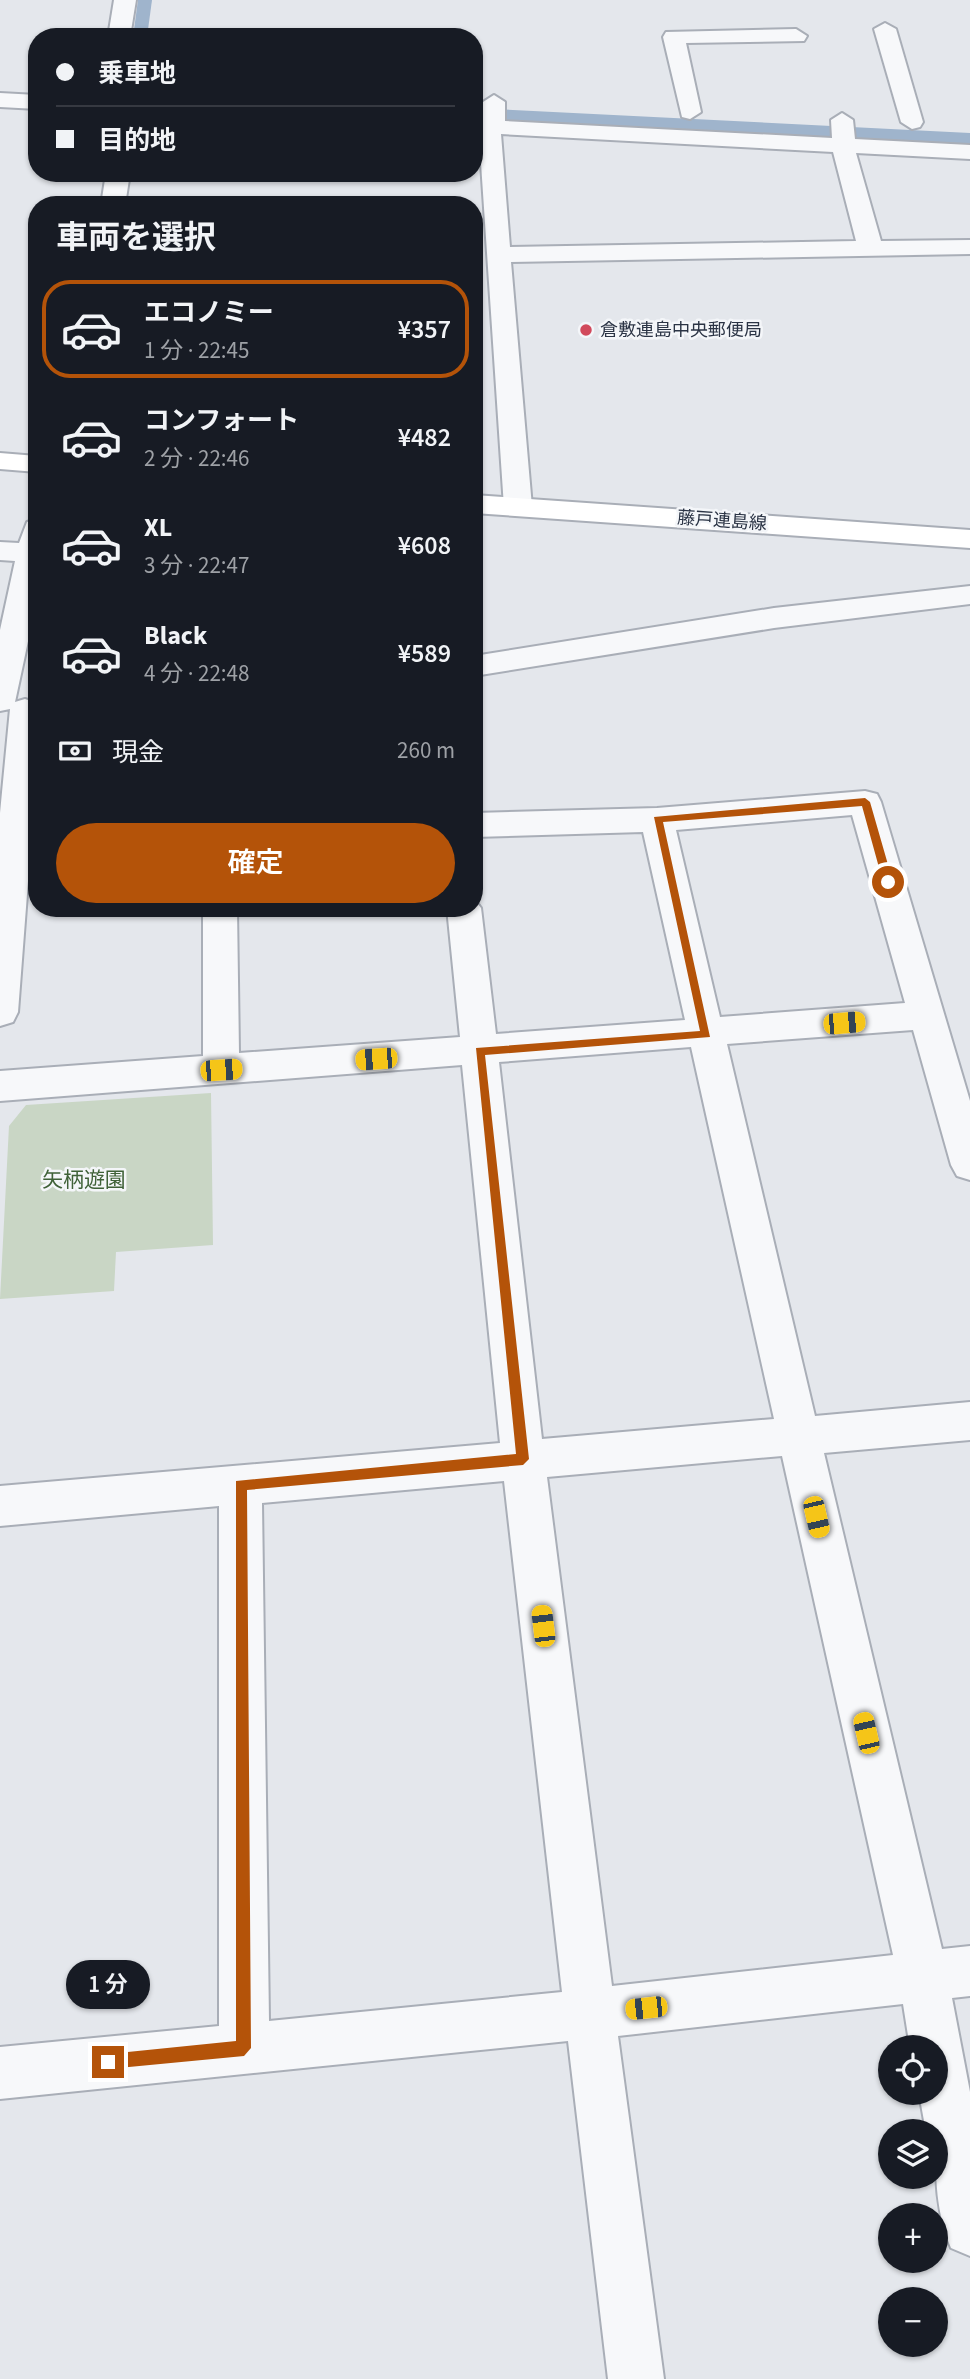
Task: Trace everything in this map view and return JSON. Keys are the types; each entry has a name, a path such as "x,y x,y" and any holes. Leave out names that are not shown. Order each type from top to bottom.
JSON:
{"main road":[{"path":"0,461 28,463"},
{"name":"藤戸連島線","path":"483,505 970,539"}],"street":[{"path":"120,28 125,0"},
{"path":"885,29 912,122"},
{"path":"690,112 674,37 796,36"},
{"path":"0,100 28,102"},
{"path":"487,114 520,103"},
{"path":"664,110 718,113"},
{"path":"487,114 848,130 970,152"},
{"path":"487,114 518,507"},
{"path":"814,118 848,130"},
{"path":"888,121 935,123"},
{"path":"848,130 870,247"},
{"path":"498,255 970,247"},
{"path":"0,551 28,542"},
{"path":"0,1012 15,708 28,593"},
{"path":"483,665 774,618 970,595"},
{"path":"483,825 657,820 865,802 970,1165"},
{"path":"657,820 923,1976 934,2035"},
{"path":"220,917 221,1070"},
{"path":"465,917 523,1459 636,2379"},
{"path":"0,1086 927,1016"},
{"path":"0,1506 970,1421"},
{"path":"240,1485 244,2048"},
{"path":"0,2073 590,2014 970,1971"},
{"path":"947,2105 970,2229"}],"green space":[{"name":"矢柄遊園","path":"211,1093 213,1245 116,1252 114,1291 0,1299 9,1126 26,1105"}],"water":[{"path":"138,0 152,0 148,28 134,28"},
{"path":"483,108 970,133 970,146 483,121"}],"place":[{"name":"倉敷連島中央郵便局","path":"586,330"}],"route":[{"path":"108,2062 244,2048 240,1485 523,1459 480,1051 706,1034 657,820 865,802 888,882"}]}
